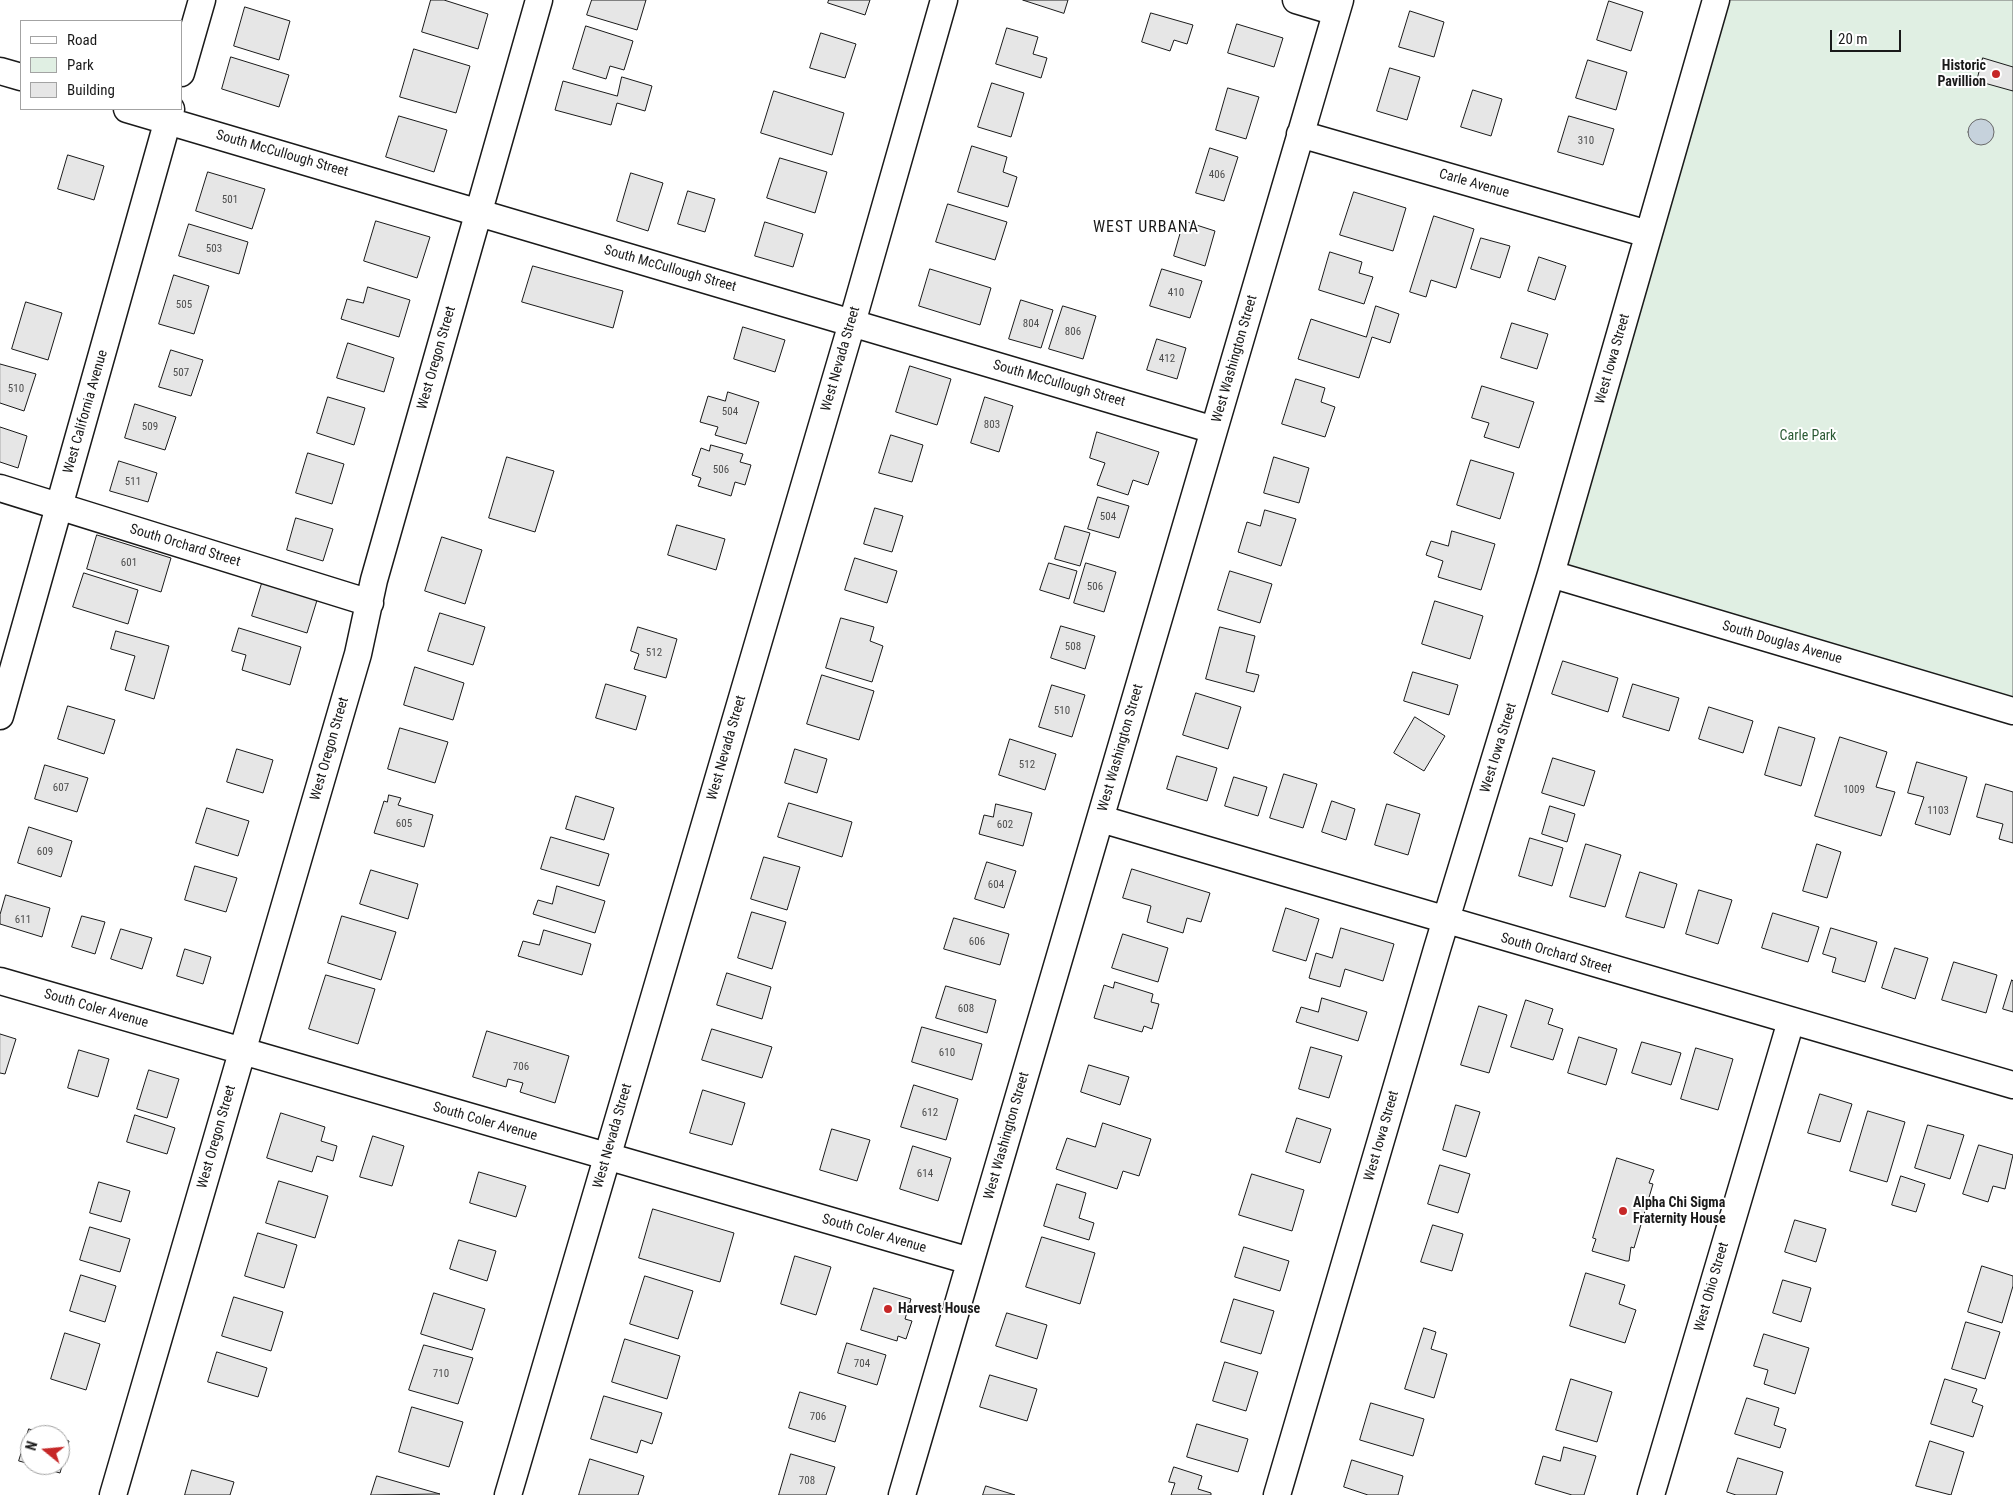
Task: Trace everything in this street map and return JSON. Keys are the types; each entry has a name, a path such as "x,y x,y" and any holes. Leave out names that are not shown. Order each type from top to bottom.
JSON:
{"street":[{"path":"182,70 202,0"},
{"name":"West Oregon Street","path":"113,1495 358,654 423,404 539,0"},
{"name":"West Nevada Street","path":"508,1495 852,323 944,0"},
{"path":"1296,0 1338,6"},
{"name":"West Iowa Street","path":"1277,1495 1552,574 1716,0"},
{"name":"West Washington Street","path":"902,1495 1338,6"},
{"path":"0,71 20,78"},
{"name":"South McCullough Street","path":"134,110 169,115 479,213 1214,430"},
{"name":"West California Avenue","path":"0,716 169,115"},
{"name":"Carle Avenue","path":"1300,134 1648,234"},
{"name":"South Orchard Street","path":"0,488 370,603"},
{"name":"South Douglas Avenue","path":"1552,574 2013,711"},
{"name":"South Orchard Street","path":"1101,819 1447,922 2013,1085"},
{"name":"South Coler Avenue","path":"0,981 606,1158 970,1261"},
{"name":"West Ohio Street","path":"1651,1495 1791,1020"}],"green space":[{"name":"Carle Park","path":"1727,0 2013,0 2013,710 1551,574"}],"shaded area":[{"path":"1981,119 1991,122 1994,132 1991,142 1981,145 1971,142 1968,132 1971,122"}],"building":[{"path":"431,0 444,0 488,14 478,49 422,32"},
{"path":"592,0 646,0 637,30 587,15"},
{"path":"829,0 870,0 865,15 828,3"},
{"path":"1023,0 1068,0 1064,13"},
{"path":"1609,1 1643,12 1631,51 1597,40"},
{"path":"245,7 290,21 279,60 234,46"},
{"path":"1410,11 1444,22 1434,57 1399,47"},
{"path":"1151,13 1193,25 1187,44 1174,40 1170,51 1142,42"},
{"path":"1237,24 1283,38 1274,67 1228,53"},
{"path":"586,26 633,41 624,70 610,66 606,79 573,69"},
{"path":"1007,28 1038,37 1033,54 1047,58 1041,78 996,64"},
{"path":"821,33 856,44 845,78 810,68"},
{"path":"414,49 470,66 456,113 400,97"},
{"path":"231,57 289,75 279,107 222,89"},
{"name":"Historic Pavillion","path":"1983,58 2013,67 2013,91 1977,81"},
{"path":"1588,60 1627,72 1616,110 1576,98"},
{"path":"1390,68 1420,77 1407,120 1377,111"},
{"path":"622,77 652,86 645,111 617,103 611,125 555,110 563,81 617,96"},
{"path":"992,83 1024,93 1011,137 978,127"},
{"path":"1228,88 1259,97 1246,139 1216,130"},
{"path":"1473,90 1502,99 1491,136 1461,127"},
{"path":"774,91 844,113 832,155 761,133"},
{"path":"399,116 447,130 434,172 386,157"},
{"path":"1569,116 1614,129 1603,165 1558,152"},
{"path":"972,146 1007,157 1003,172 1017,177 1008,207 958,192"},
{"path":"1210,148 1238,157 1224,201 1196,193"},
{"path":"68,155 104,166 94,200 58,189"},
{"path":"780,158 827,172 815,213 767,198"},
{"path":"208,172 265,189 252,229 196,211"},
{"path":"631,173 663,183 648,231 617,221"},
{"path":"688,191 715,199 705,232 678,224"},
{"path":"1354,192 1406,208 1393,251 1340,235"},
{"path":"948,204 1007,222 995,260 936,242"},
{"path":"1434,216 1474,229 1456,288 1431,280 1426,297 1410,292"},
{"path":"376,221 430,237 417,278 364,261"},
{"path":"1184,221 1215,231 1205,266 1174,256"},
{"path":"765,222 803,234 793,267 755,256"},
{"path":"189,224 248,242 239,274 179,256"},
{"path":"1481,238 1510,246 1500,278 1471,269"},
{"path":"1330,252 1362,262 1359,273 1373,277 1364,304 1319,290"},
{"path":"1539,257 1566,266 1555,300 1528,291"},
{"path":"533,266 623,291 613,328 522,302"},
{"path":"930,269 991,288 980,325 919,306"},
{"path":"1162,269 1202,281 1190,318 1150,306"},
{"path":"174,275 209,286 194,334 159,324"},
{"path":"368,287 410,300 399,337 341,319 347,299 363,303"},
{"path":"1021,300 1053,310 1041,348 1009,339"},
{"path":"26,302 62,313 48,360 12,349"},
{"path":"1063,306 1096,316 1083,359 1049,349"},
{"path":"1376,306 1399,314 1390,343 1372,337 1359,378 1298,359 1311,319 1366,337"},
{"path":"1512,323 1548,334 1537,369 1501,358"},
{"path":"743,327 785,340 775,372 734,359"},
{"path":"1157,339 1186,348 1177,379 1147,370"},
{"path":"348,343 394,358 384,392 337,378"},
{"path":"171,350 203,360 191,396 159,387"},
{"path":"0,364 36,374 24,411 0,403"},
{"path":"910,366 951,379 937,425 896,412"},
{"path":"1296,379 1325,388 1321,402 1335,407 1325,437 1282,424"},
{"path":"1482,386 1534,402 1519,448 1484,437 1489,423 1472,418"},
{"path":"728,392 759,402 746,444 715,435 718,427 700,422 708,396 725,401"},
{"path":"328,397 365,408 354,445 317,433"},
{"path":"985,397 1013,406 999,452 971,443"},
{"path":"135,404 176,417 165,450 125,438"},
{"path":"0,427 27,436 18,468 0,462"},
{"path":"1097,432 1159,452 1148,485 1133,480 1128,495 1097,485 1105,463 1090,458"},
{"path":"891,435 923,445 912,482 879,473"},
{"path":"711,445 743,454 740,462 751,465 745,485 735,482 731,496 698,486 701,478 692,475 701,448 709,451"},
{"path":"308,453 344,464 332,504 296,493"},
{"path":"507,457 554,471 535,532 489,518"},
{"path":"1274,457 1309,468 1299,503 1264,493"},
{"path":"1471,460 1514,473 1500,519 1457,505"},
{"path":"119,461 157,473 148,502 110,491"},
{"path":"1098,497 1129,506 1119,538 1088,529"},
{"path":"875,508 903,516 892,552 864,544"},
{"path":"1265,510 1296,519 1281,566 1238,552 1247,522 1260,526"},
{"path":"296,518 333,529 323,561 287,550"},
{"path":"677,525 725,539 716,570 668,555"},
{"path":"1065,526 1090,533 1080,566 1055,559"},
{"path":"1452,531 1495,544 1481,590 1438,577 1443,561 1426,555 1431,541 1448,546"},
{"path":"97,535 171,558 161,592 87,569"},
{"path":"442,537 482,550 465,604 425,591"},
{"path":"855,558 897,571 887,603 845,590"},
{"path":"1049,563 1077,571 1069,599 1040,590"},
{"path":"1086,563 1116,572 1104,612 1074,603"},
{"path":"1230,571 1272,584 1260,623 1218,610"},
{"path":"84,573 138,590 128,624 73,607"},
{"path":"263,580 318,597 307,633 252,616"},
{"path":"1435,601 1483,616 1470,659 1422,644"},
{"path":"440,613 485,627 473,665 428,651"},
{"path":"841,618 874,627 870,641 883,646 872,682 826,668"},
{"path":"1061,626 1095,636 1085,669 1051,658"},
{"path":"638,627 677,639 666,678 634,669 639,654 631,651"},
{"path":"1220,627 1255,636 1246,672 1259,675 1254,692 1206,679"},
{"path":"239,628 301,647 290,685 242,670 246,655 232,651"},
{"path":"116,631 169,646 154,699 125,690 135,656 111,649"},
{"path":"1563,661 1618,678 1608,712 1552,694"},
{"path":"415,667 464,683 453,720 404,705"},
{"path":"1413,672 1458,685 1449,715 1404,701"},
{"path":"822,675 874,691 859,740 807,724"},
{"path":"606,684 646,696 636,730 596,718"},
{"path":"1633,684 1679,698 1669,731 1623,717"},
{"path":"1052,685 1085,695 1072,737 1039,727"},
{"path":"1196,693 1241,707 1228,749 1183,735"},
{"path":"68,706 115,720 104,754 58,739"},
{"path":"1709,707 1753,721 1743,753 1699,739"},
{"path":"1415,717 1445,736 1424,771 1394,753"},
{"path":"1779,727 1815,738 1801,786 1765,775"},
{"path":"400,728 448,742 435,783 388,769"},
{"path":"1840,737 1887,752 1876,787 1895,792 1881,836 1815,816"},
{"path":"1010,739 1056,754 1045,790 999,775"},
{"path":"237,749 273,760 263,793 227,782"},
{"path":"795,749 827,759 817,793 785,783"},
{"path":"1177,756 1217,768 1207,801 1167,789"},
{"path":"1553,758 1595,771 1584,806 1542,793"},
{"path":"1917,762 1967,777 1950,835 1915,824 1924,797 1908,793"},
{"path":"45,765 88,778 77,812 35,799"},
{"path":"1284,774 1317,784 1303,828 1270,818"},
{"path":"1234,777 1267,787 1258,816 1225,806"},
{"path":"1986,784 2013,792 2013,843 1999,839 2003,824 1977,817"},
{"path":"389,795 401,798 398,805 433,815 424,847 374,833 384,801 387,802"},
{"path":"576,796 614,808 604,840 566,829"},
{"path":"1332,801 1355,809 1346,840 1322,832"},
{"path":"789,803 852,822 842,857 778,837"},
{"path":"996,804 1032,813 1023,846 979,834 984,815 993,817"},
{"path":"1387,804 1420,814 1408,855 1375,845"},
{"path":"1550,806 1575,814 1567,842 1542,834"},
{"path":"207,808 249,821 238,856 196,843"},
{"path":"29,827 72,841 61,877 18,863"},
{"path":"551,837 609,854 599,886 541,869"},
{"path":"1530,838 1563,848 1552,886 1519,876"},
{"path":"1586,844 1621,855 1605,907 1570,897"},
{"path":"1817,844 1841,852 1827,898 1803,891"},
{"path":"764,857 800,867 787,910 751,899"},
{"path":"987,862 1016,871 1004,908 975,899"},
{"path":"195,866 237,878 226,912 185,900"},
{"path":"1132,869 1210,893 1201,922 1187,918 1183,933 1147,922 1151,906 1123,898"},
{"path":"371,870 418,884 408,919 360,904"},
{"path":"1640,872 1677,884 1664,928 1626,917"},
{"path":"557,886 605,901 595,933 533,914 538,900 552,904"},
{"path":"1699,890 1732,900 1718,944 1686,934"},
{"path":"6,895 50,908 42,937 0,924 0,915"},
{"path":"1286,908 1319,919 1306,961 1273,951"},
{"path":"752,912 786,922 772,969 738,958"},
{"path":"1773,913 1819,927 1808,962 1762,948"},
{"path":"82,916 105,922 95,954 72,947"},
{"path":"342,916 396,932 381,980 328,963"},
{"path":"954,918 1009,934 1000,965 944,949"},
{"path":"1341,928 1394,944 1383,981 1345,969 1340,987 1309,978 1316,953 1332,958"},
{"path":"1831,928 1877,942 1865,982 1832,972 1836,958 1823,954"},
{"path":"121,929 152,938 142,969 111,959"},
{"path":"544,930 591,944 582,975 518,956 523,941 539,945"},
{"path":"1123,934 1168,948 1158,982 1112,968"},
{"path":"1895,948 1928,958 1915,999 1882,988"},
{"path":"185,949 211,957 203,984 177,976"},
{"path":"1954,962 1997,975 1986,1013 1942,1000"},
{"path":"727,973 771,987 762,1019 717,1005"},
{"path":"326,975 375,989 358,1044 309,1029"},
{"path":"2013,981 2013,1012 2003,1009"},
{"path":"1115,982 1153,994 1151,1002 1159,1004 1152,1029 1144,1026 1142,1032 1094,1018 1104,985 1113,988"},
{"path":"946,986 996,1000 987,1033 936,1018"},
{"path":"1322,998 1367,1012 1358,1041 1296,1022 1301,1007 1318,1012"},
{"path":"1526,1000 1553,1009 1548,1024 1563,1029 1553,1060 1511,1047"},
{"path":"1479,1006 1507,1015 1489,1073 1461,1065"},
{"path":"922,1027 982,1044 972,1080 912,1062"},
{"path":"712,1029 772,1047 762,1078 702,1060"},
{"path":"487,1031 569,1056 555,1103 520,1092 523,1083 508,1079 506,1087 473,1077"},
{"path":"0,1034 16,1039 5,1074 0,1073"},
{"path":"1579,1037 1617,1049 1606,1085 1568,1073"},
{"path":"1642,1042 1681,1053 1671,1085 1632,1073"},
{"path":"1311,1047 1342,1056 1329,1098 1299,1089"},
{"path":"1696,1048 1733,1059 1718,1110 1681,1099"},
{"path":"79,1050 109,1059 98,1097 68,1088"},
{"path":"1089,1065 1129,1077 1120,1105 1081,1092"},
{"path":"149,1070 179,1079 167,1118 137,1109"},
{"path":"914,1085 958,1099 946,1140 901,1127"},
{"path":"703,1090 745,1103 732,1145 690,1133"},
{"path":"1820,1094 1852,1104 1840,1142 1808,1133"},
{"path":"1456,1105 1480,1112 1466,1157 1443,1150"},
{"path":"1868,1111 1905,1122 1887,1182 1850,1171"},
{"path":"281,1113 325,1127 321,1141 337,1146 333,1161 317,1156 312,1172 267,1158"},
{"path":"135,1115 175,1128 167,1154 127,1142"},
{"path":"1297,1118 1331,1129 1320,1163 1286,1152"},
{"path":"1103,1123 1151,1139 1139,1176 1123,1171 1117,1189 1056,1169 1067,1138 1095,1147"},
{"path":"1928,1125 1964,1135 1950,1179 1915,1168"},
{"path":"832,1129 870,1140 857,1181 820,1170"},
{"path":"373,1136 404,1146 392,1186 360,1177"},
{"path":"1979,1145 2013,1155 2005,1189 1993,1186 1988,1202 1963,1194"},
{"path":"913,1146 951,1158 938,1201 900,1189"},
{"name":"Alpha Chi Sigma Fraternity House","path":"1617,1158 1654,1170 1649,1183 1653,1184 1634,1248 1631,1247 1629,1261 1592,1251 1596,1239 1593,1238"},
{"path":"1440,1165 1470,1174 1458,1213 1428,1204"},
{"path":"479,1172 526,1186 516,1217 470,1203"},
{"path":"1252,1174 1304,1190 1292,1231 1239,1215"},
{"path":"1901,1176 1925,1184 1916,1212 1892,1205"},
{"path":"279,1181 328,1196 315,1238 266,1223"},
{"path":"99,1182 130,1191 121,1222 90,1213"},
{"path":"1057,1184 1086,1193 1079,1218 1094,1223 1089,1240 1044,1226"},
{"path":"653,1209 734,1233 720,1282 639,1258"},
{"path":"1795,1220 1826,1229 1816,1262 1785,1252"},
{"path":"1433,1225 1463,1234 1452,1271 1421,1262"},
{"path":"90,1227 130,1239 120,1272 80,1260"},
{"path":"258,1233 297,1245 284,1288 245,1276"},
{"path":"1042,1237 1095,1253 1080,1304 1026,1287"},
{"path":"459,1240 496,1251 487,1281 450,1269"},
{"path":"1244,1247 1289,1261 1280,1291 1235,1277"},
{"path":"795,1256 831,1267 816,1315 781,1304"},
{"path":"1982,1266 2013,1276 2013,1286 2002,1323 1968,1312"},
{"path":"1586,1273 1625,1285 1619,1304 1636,1310 1625,1343 1570,1326"},
{"path":"81,1275 116,1286 105,1322 70,1311"},
{"path":"645,1276 693,1291 678,1339 630,1324"},
{"path":"1783,1280 1811,1288 1801,1322 1773,1313"},
{"name":"Harvest House","path":"874,1288 911,1299 905,1319 912,1321 906,1339 898,1336 897,1341 861,1330"},
{"path":"434,1293 485,1309 472,1350 421,1334"},
{"path":"234,1297 283,1312 271,1351 222,1336"},
{"path":"1234,1299 1274,1311 1261,1354 1221,1342"},
{"path":"1007,1313 1047,1325 1037,1359 996,1346"},
{"path":"1966,1322 2000,1332 1985,1379 1952,1369"},
{"path":"1424,1328 1436,1332 1431,1349 1447,1354 1434,1398 1405,1389"},
{"path":"65,1333 100,1344 86,1390 51,1379"},
{"path":"1764,1334 1809,1348 1795,1394 1764,1384 1768,1370 1754,1366"},
{"path":"625,1339 680,1356 667,1399 612,1382"},
{"path":"847,1343 886,1355 877,1385 838,1373"},
{"path":"424,1345 473,1358 458,1404 409,1390"},
{"path":"217,1352 267,1368 258,1397 208,1382"},
{"path":"1225,1362 1258,1372 1246,1411 1213,1401"},
{"path":"990,1375 1037,1389 1027,1421 980,1407"},
{"path":"1571,1379 1612,1392 1597,1442 1556,1430"},
{"path":"1945,1379 1977,1389 1972,1402 1983,1406 1973,1437 1931,1424"},
{"path":"800,1392 846,1406 835,1442 789,1428"},
{"path":"604,1396 662,1413 652,1444 641,1440 637,1453 591,1439"},
{"path":"1747,1398 1779,1408 1774,1425 1786,1429 1780,1448 1735,1434"},
{"path":"1371,1403 1424,1419 1413,1456 1360,1440"},
{"path":"412,1407 463,1422 449,1467 399,1452"},
{"path":"1197,1424 1248,1439 1238,1472 1187,1457"},
{"path":"1930,1441 1964,1452 1951,1495 1916,1486"},
{"path":"1564,1447 1596,1456 1584,1495 1572,1495 1535,1484 1543,1456 1560,1461"},
{"path":"791,1454 835,1467 826,1495 779,1495"},
{"path":"1738,1458 1783,1472 1776,1495 1736,1495 1727,1492"},
{"path":"590,1459 644,1476 638,1495 579,1495"},
{"path":"1352,1460 1403,1476 1398,1495 1368,1495 1344,1487"},
{"path":"1174,1467 1202,1476 1198,1489 1211,1493 1211,1495 1171,1495 1175,1483 1169,1482"},
{"path":"192,1470 234,1482 230,1495 185,1495"},
{"path":"377,1476 440,1494 371,1495"},
{"path":"986,1486 1015,1495 983,1495"}],"place":[{"name":"Historic Pavillion","path":"1996,74"},
{"name":"Alpha Chi Sigma Fraternity House","path":"1623,1211"},
{"name":"Harvest House","path":"888,1309"}],"district":[{"name":"WEST URBANA","path":"1146,228"}]}
